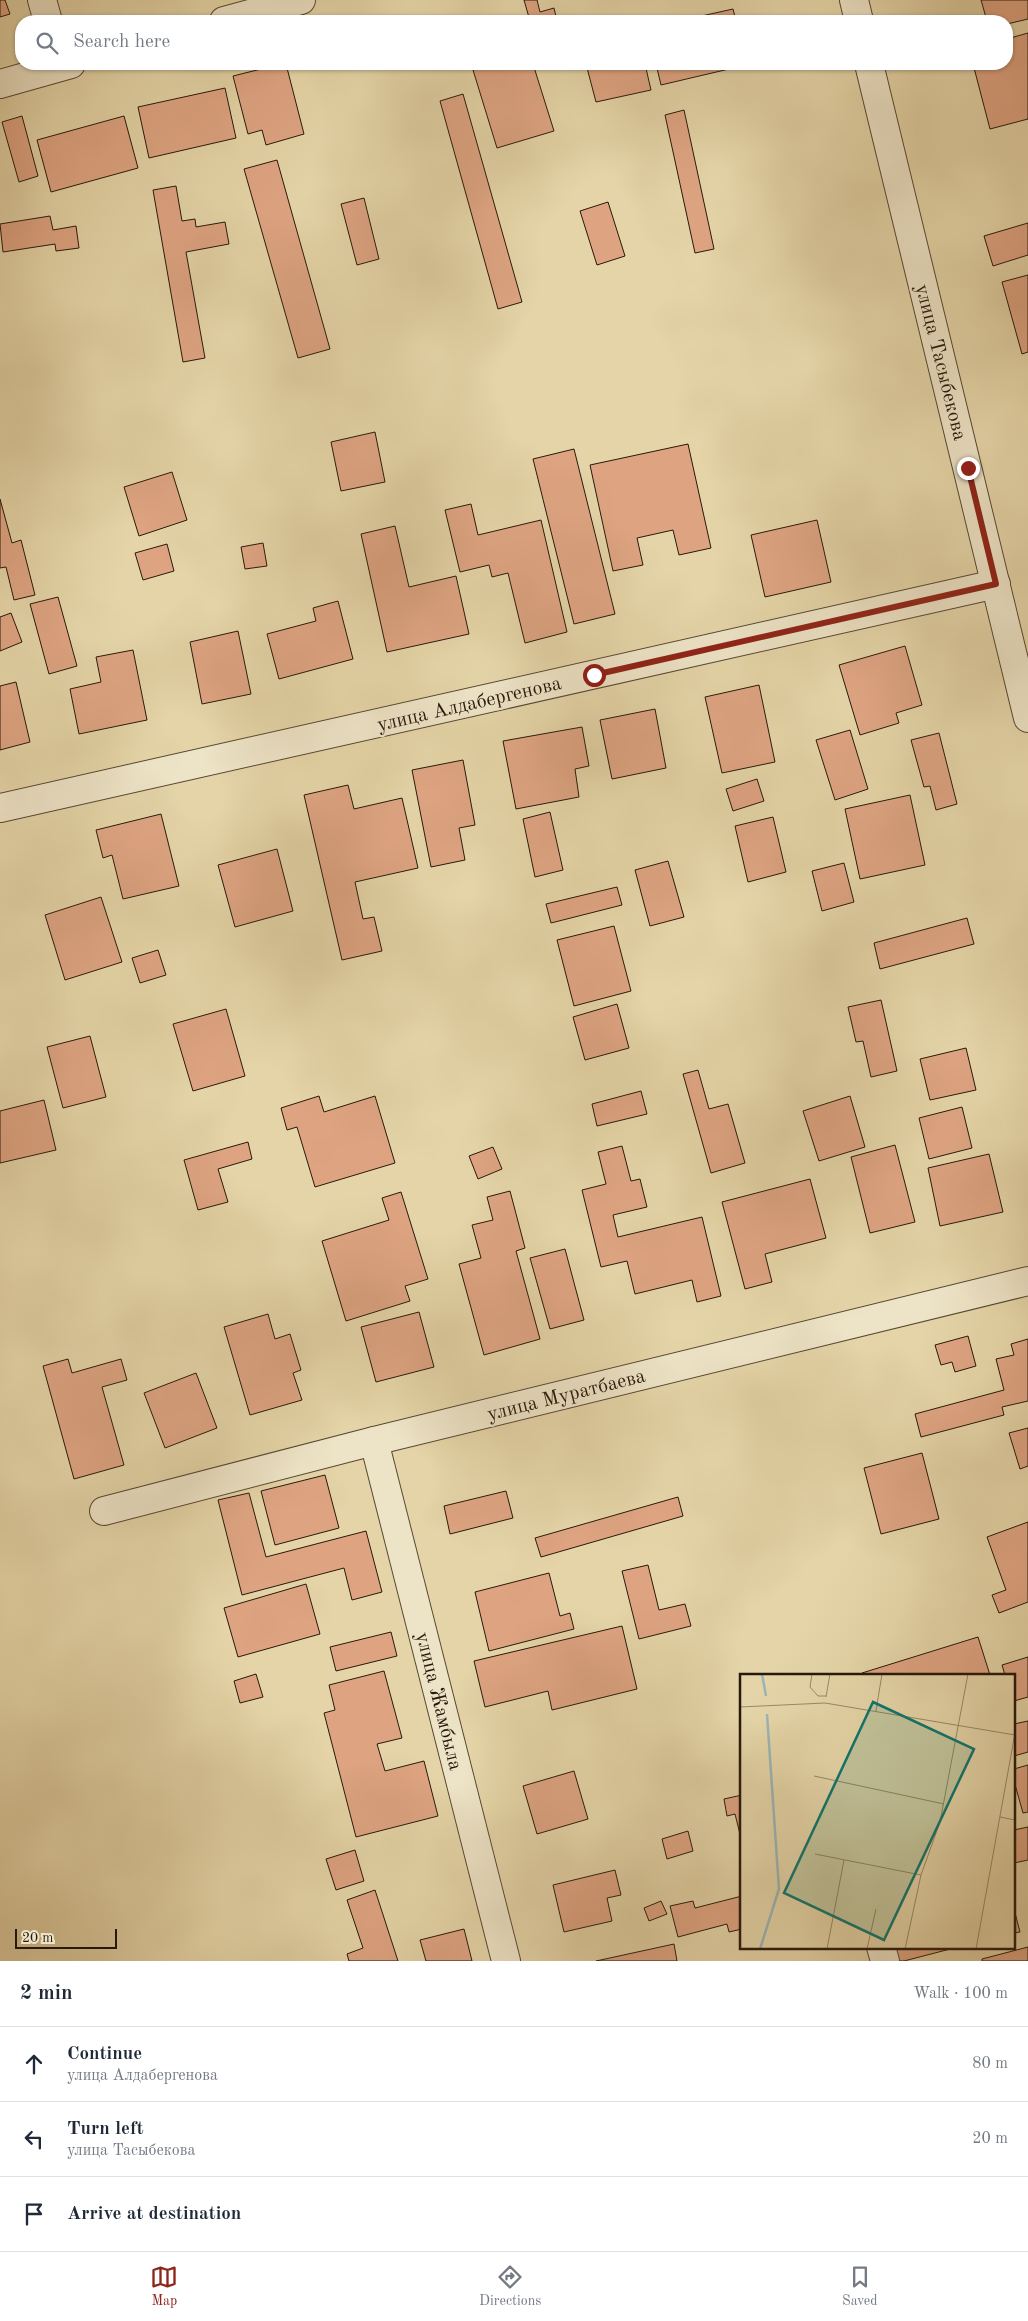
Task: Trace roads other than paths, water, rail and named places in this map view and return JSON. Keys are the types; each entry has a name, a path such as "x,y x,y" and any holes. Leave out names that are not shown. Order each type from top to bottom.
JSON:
{"street":[{"path":"42,0 46,15"},
{"path":"246,15 301,0"},
{"path":"854,0 858,15"},
{"path":"0,84 47,70"},
{"name":"улица Тасыбекова","path":"870,70 1028,718"},
{"name":"улица Алдабергенова","path":"0,808 996,584"},
{"name":"улица Муратбаева","path":"104,1510 374,1441 1028,1281"},
{"name":"улица Жамбыла","path":"374,1441 506,1961"},
{"path":"881,1948 884,1961"}]}
